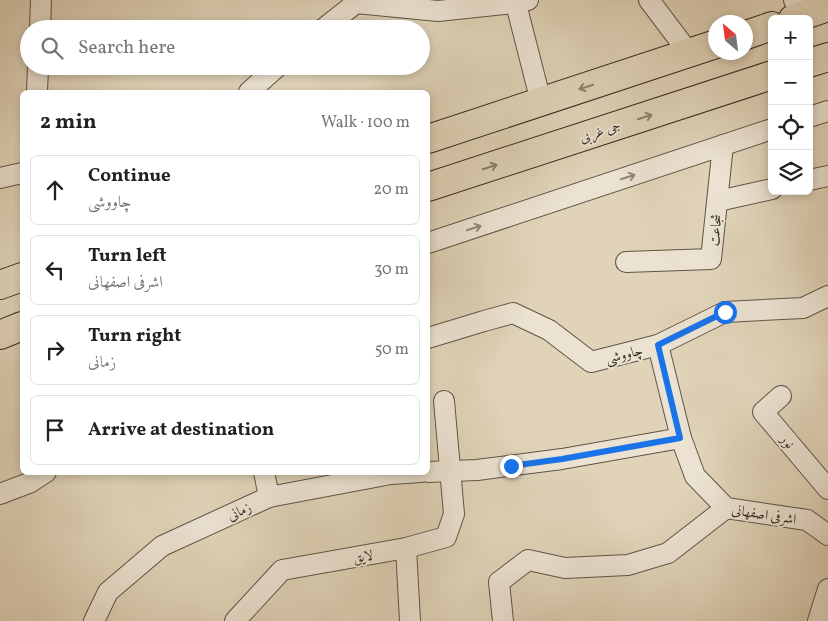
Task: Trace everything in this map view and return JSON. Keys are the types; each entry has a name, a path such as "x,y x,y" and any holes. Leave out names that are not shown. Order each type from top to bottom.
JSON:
{"main road":[{"path":"753,32 768,27"},
{"path":"430,138 708,47"},
{"path":"813,62 828,57"},
{"name":"جی غربی","path":"430,187 768,76"},
{"path":"0,285 20,278"},
{"path":"0,335 20,327"}],"street":[{"path":"40,20 41,0"},
{"path":"649,0 689,53"},
{"path":"334,20 356,2 438,11 520,1 541,102"},
{"path":"38,75 38,90"},
{"path":"251,90 268,75"},
{"path":"813,116 828,111"},
{"path":"430,242 768,131"},
{"name":"شجاعت","path":"626,262 712,259 723,146"},
{"path":"0,178 20,173"},
{"path":"813,179 828,176"},
{"path":"718,201 768,190"},
{"name":"چاووشی","path":"430,337 513,314 549,330 590,362 658,345 725,312 803,308 828,296"},
{"name":"اشرفی اصفهانی","path":"658,345 680,438 696,476 726,508 807,520 828,535"},
{"name":"نور","path":"781,396 763,412 828,489"},
{"path":"444,401 451,471"},
{"path":"430,472 477,470 562,459 680,438"},
{"name":"لایق","path":"235,621 282,570 406,548 446,537 454,514 451,471"},
{"path":"0,494 29,483 41,475"},
{"path":"265,475 269,497"},
{"name":"زمانی","path":"94,621 108,592 162,546 269,497 386,475"},
{"path":"503,621 499,582 528,560 564,568 628,565 668,553 726,508"},
{"path":"406,548 410,621"},
{"path":"818,621 828,589"}],"route":[{"path":"511,466 680,438 658,345 725,312"}]}
